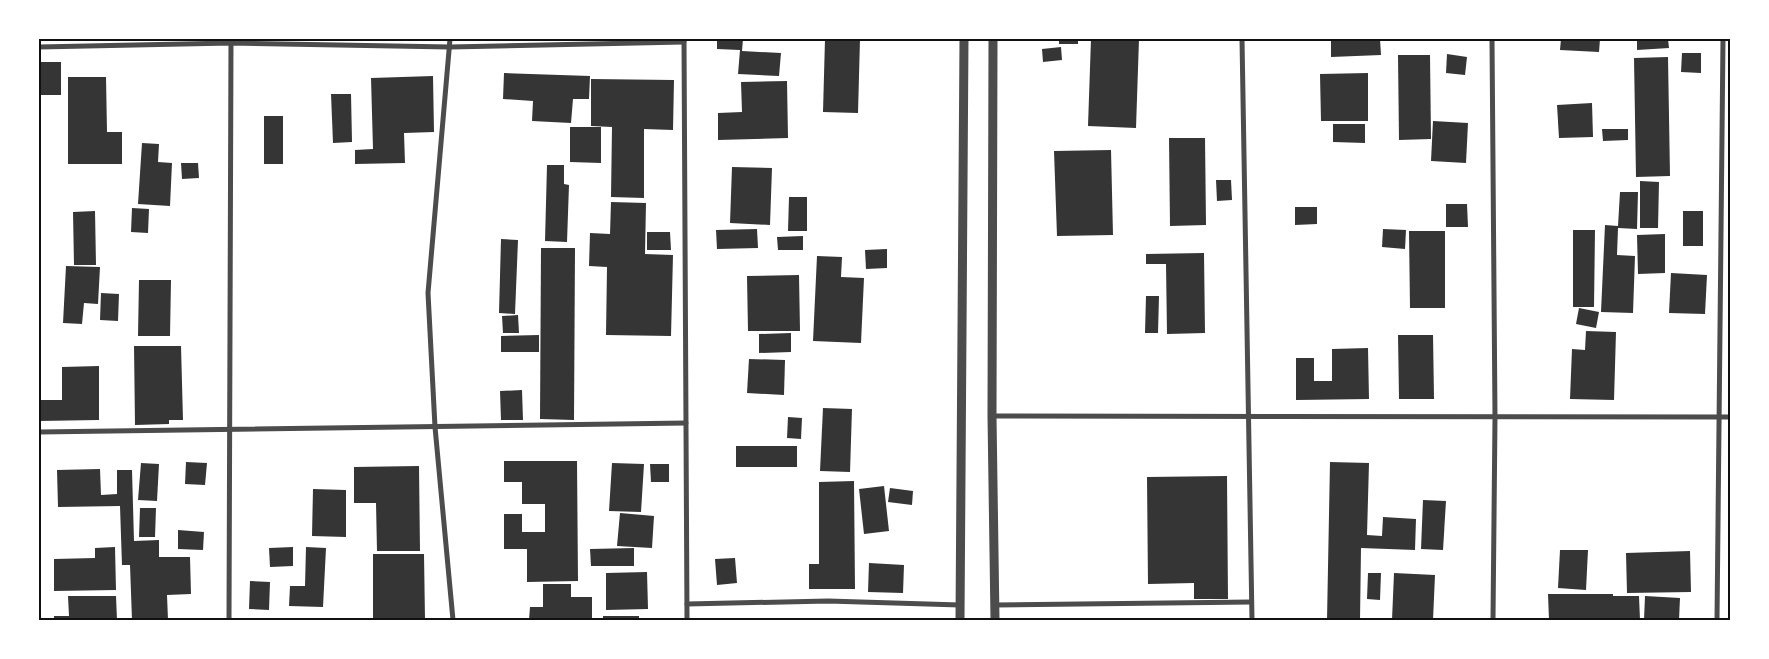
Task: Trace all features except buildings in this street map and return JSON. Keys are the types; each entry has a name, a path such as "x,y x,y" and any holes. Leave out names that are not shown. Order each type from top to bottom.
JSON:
{"street":[{"path":"450,39 428,292 435,427 454,620"},
{"path":"960,620 964,39"},
{"path":"993,39 992,416 995,620"},
{"path":"1242,39 1252,620"},
{"path":"1492,39 1495,417 1493,620"},
{"path":"1716,620 1723,39"},
{"path":"39,47 231,41 450,47 684,40 687,620"},
{"path":"229,620 231,41"},
{"path":"992,416 1730,418"},
{"path":"39,432 686,423"},
{"path":"687,604 828,601 960,605"},
{"path":"995,605 1251,602"}]}
